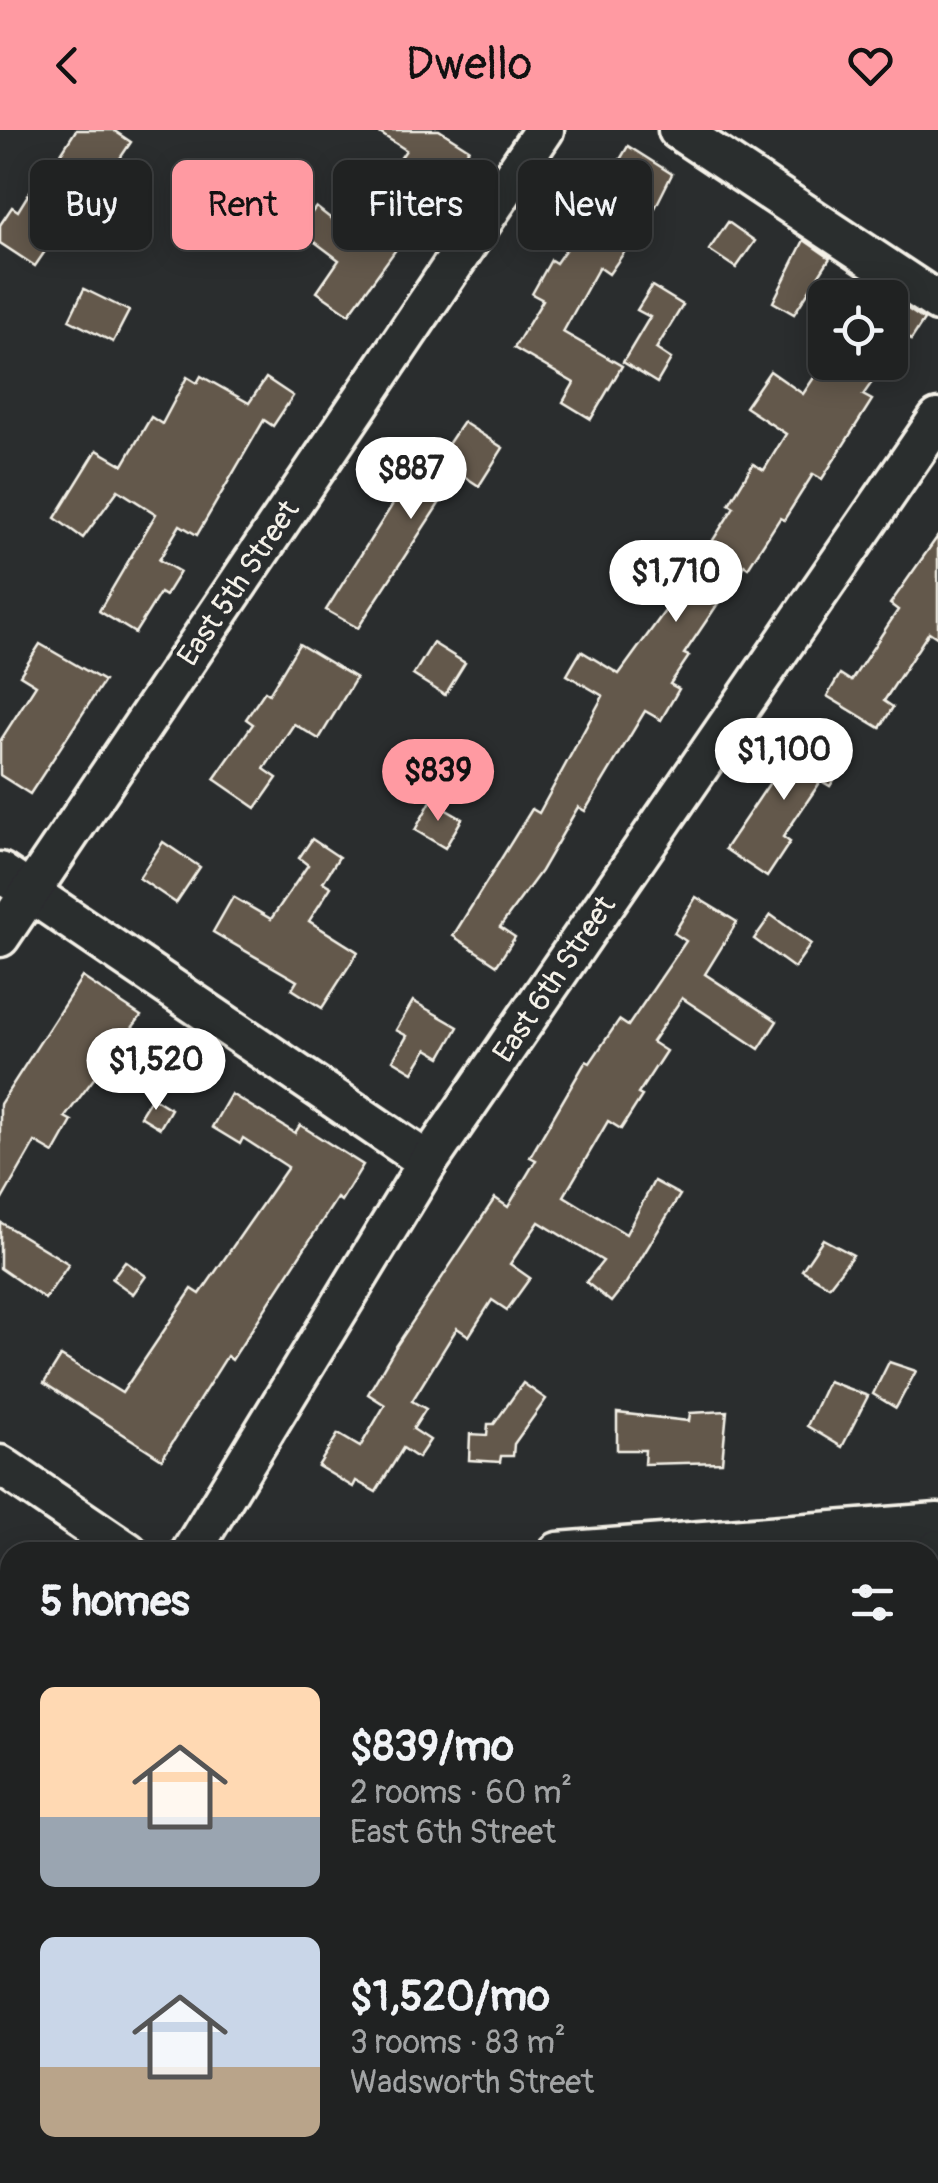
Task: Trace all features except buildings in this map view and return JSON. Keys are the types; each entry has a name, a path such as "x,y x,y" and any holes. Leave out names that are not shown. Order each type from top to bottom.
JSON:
{"street":[{"name":"East 5th Street","path":"0,937 15,882 544,130"},
{"path":"678,130 938,302"},
{"name":"East 6th Street","path":"197,1542 428,1162 938,420"},
{"path":"15,882 428,1162"},
{"path":"0,1466 113,1542"},
{"path":"689,1542 938,1523"}]}
